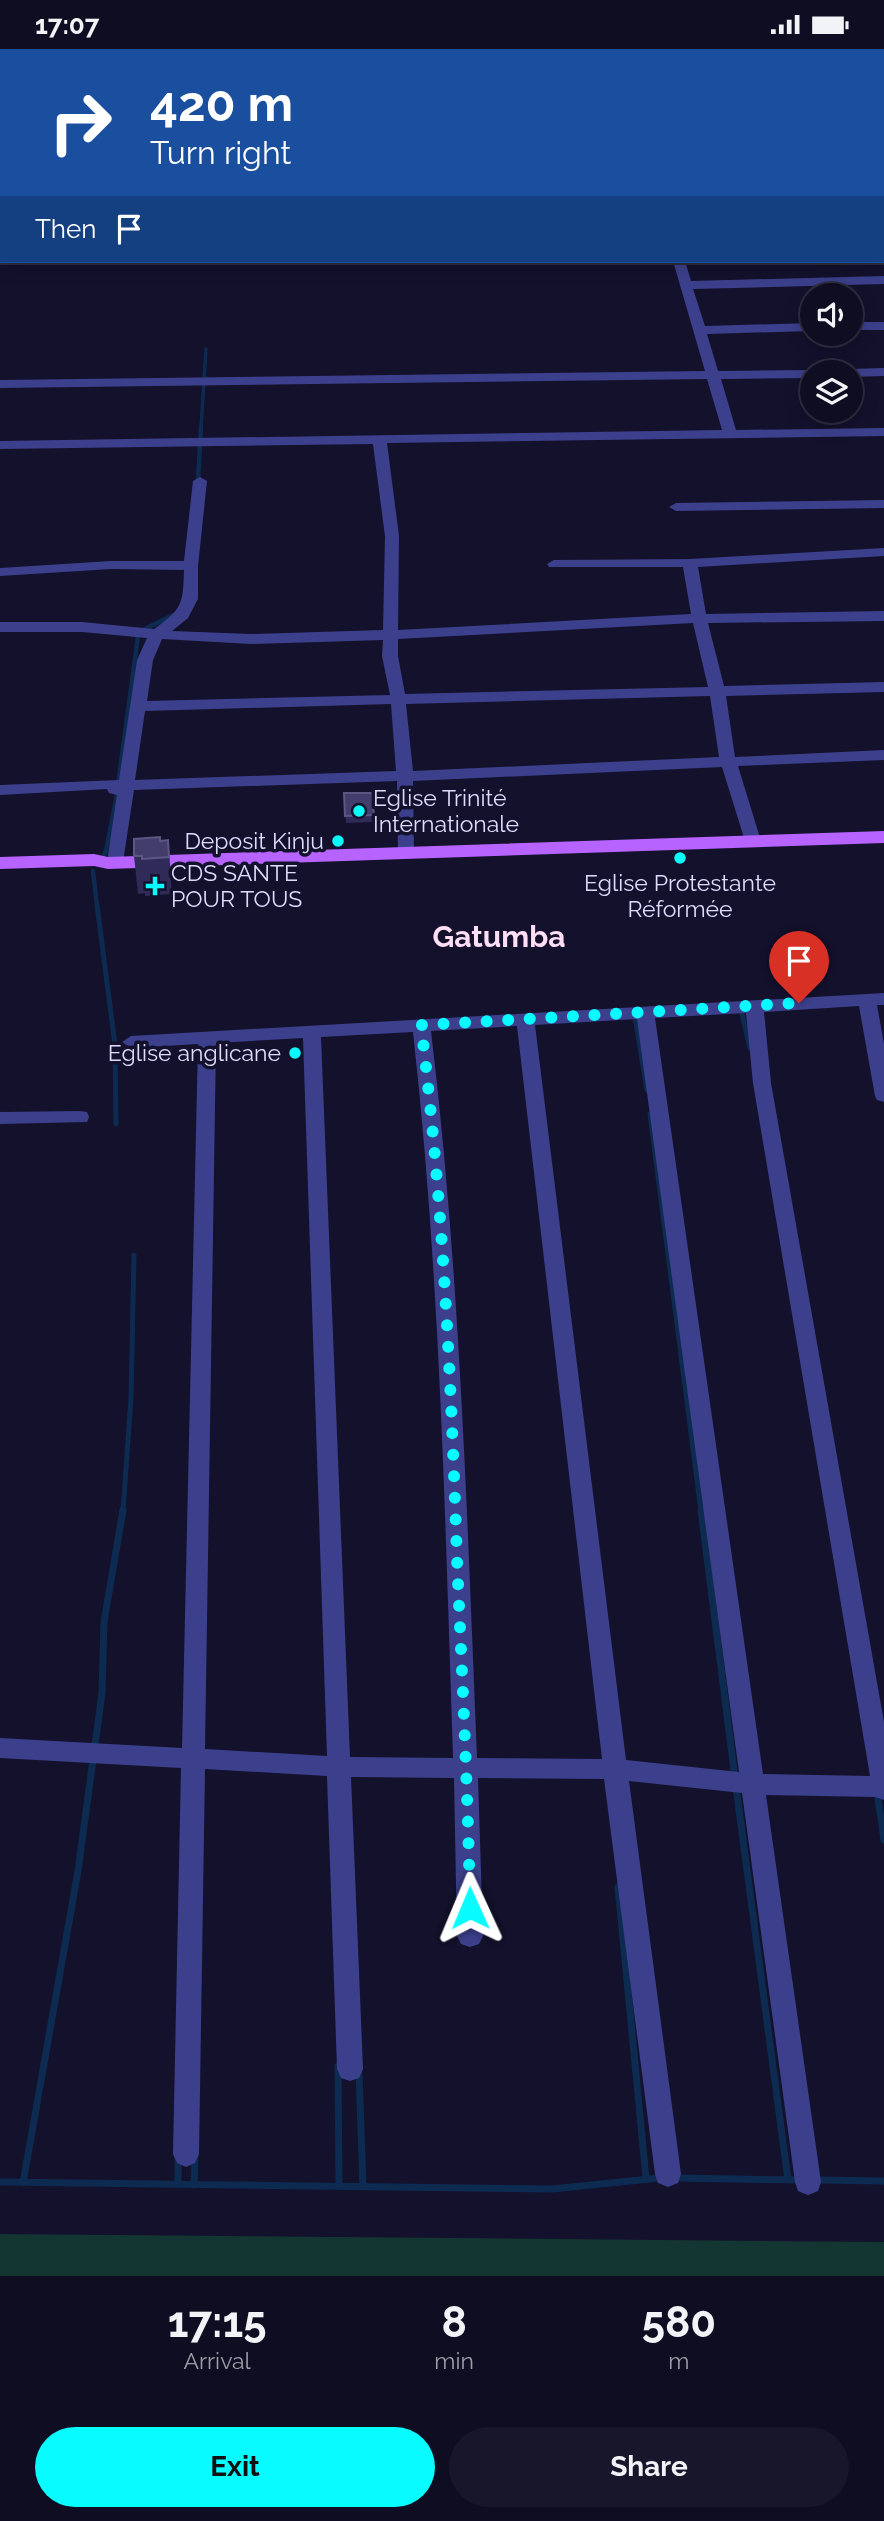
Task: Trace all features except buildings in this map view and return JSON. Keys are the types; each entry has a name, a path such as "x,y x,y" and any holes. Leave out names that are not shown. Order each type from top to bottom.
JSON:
{"main road":[{"path":"0,863 94,860 115,862 884,837"}],"street":[{"path":"680,263 730,433"},
{"path":"685,285 884,280"},
{"path":"863,326 884,325"},
{"path":"701,330 800,327"},
{"path":"863,373 884,372"},
{"path":"0,384 800,374"},
{"path":"0,445 884,432"},
{"path":"379,438 392,536 390,656 398,698 405,776 406,852"},
{"path":"145,633 183,615 191,599 187,566 200,481"},
{"path":"676,507 884,505"},
{"path":"554,563 690,563 884,552"},
{"path":"690,563 699,619 717,690 728,761 753,841"},
{"path":"0,572 111,565 187,566"},
{"path":"0,627 82,627 251,639 392,635 699,619 884,616"},
{"path":"115,862 122,788 145,660 145,633"},
{"path":"138,706 884,687"},
{"path":"0,790 114,784 122,788 884,755"},
{"path":"131,1042 875,999 884,1096"},
{"path":"0,1748 340,1767 615,1769 752,1784 884,1788 762,1083 754,1006"},
{"path":"645,1012 808,2182"},
{"path":"525,1019 615,1769 668,2174"},
{"path":"421,1025 434,1125 447,1328 467,1769 470,1936"},
{"path":"312,1033 350,2069"},
{"path":"186,2154 206,1038"},
{"path":"0,1118 80,1117"}],"green space":[{"path":"0,2234 884,2242 884,2276 0,2276"}],"waterway":[{"path":"201,428 206,349"},
{"path":"198,482 201,426"},
{"path":"101,861 106,851 116,800 138,636 143,630 173,615"},
{"path":"93,871 97,906"},
{"path":"97,905 115,1045 116,1124"},
{"path":"742,1014 750,1048"},
{"path":"635,1017 647,1090"},
{"path":"650,1114 701,1511"},
{"path":"123,1511 131,1398 134,1255"},
{"path":"23,2182 78,1871 102,1693 104,1622 123,1510"},
{"path":"701,1510 735,1778"},
{"path":"736,1787 788,2180"},
{"path":"877,1792 884,1840"},
{"path":"618,1887 646,2178"},
{"path":"338,2066 339,2186"},
{"path":"359,2072 363,2187"},
{"path":"194,2184 195,2156"},
{"path":"178,2158 178,2184"},
{"path":"363,2187 552,2189 660,2178"},
{"path":"674,2178 788,2180"},
{"path":"788,2180 800,2180"},
{"path":"814,2180 884,2181"},
{"path":"0,2182 23,2182"},
{"path":"23,2182 194,2184"},
{"path":"194,2184 363,2187"}],"place":[{"name":"Eglise Trinité Internationale","path":"359,811"},
{"name":"Deposit Kinju","path":"338,841"},
{"name":"Eglise Protestante Réformée","path":"680,858"},
{"name":"CDS SANTE POUR TOUS","path":"155,886"},
{"name":"Eglise anglicane","path":"295,1053"}],"district":[{"name":"Gatumba","path":"499,937"}],"route":[{"path":"470,1908 467,1769 448,1341 434,1125 421,1025 799,1003"}]}
